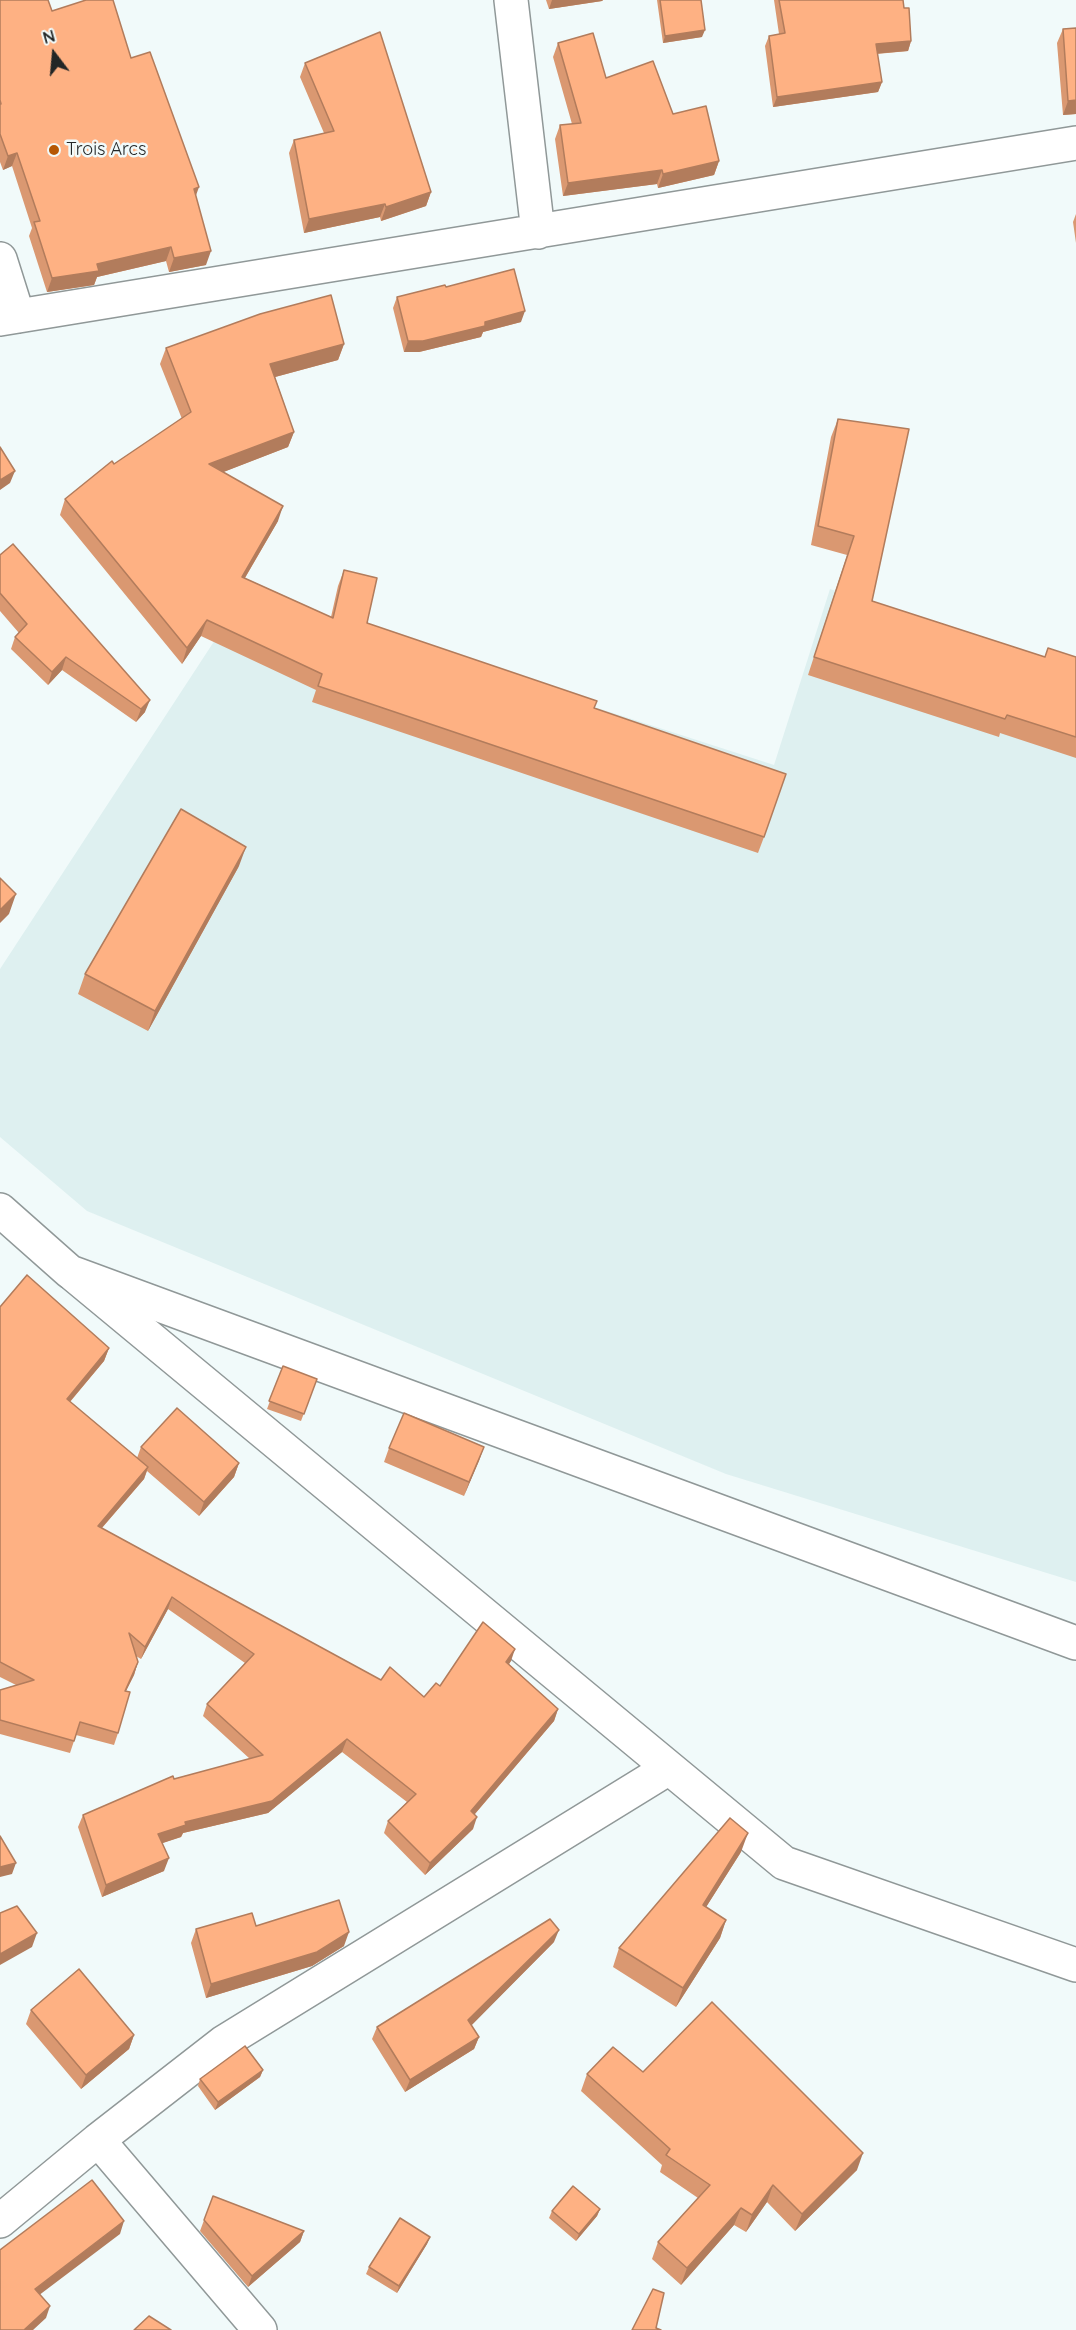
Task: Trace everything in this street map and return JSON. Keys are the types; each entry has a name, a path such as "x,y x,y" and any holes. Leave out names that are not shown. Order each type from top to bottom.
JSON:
{"street":[{"path":"511,0 538,232"},
{"path":"0,259 9,318 1076,143"},
{"path":"0,1210 70,1272 784,1863 1076,1965"},
{"path":"70,1272 1076,1643"},
{"path":"0,2221 224,2042 669,1768"},
{"path":"99,2140 260,2330"}],"shaded area":[{"path":"830,589 1076,669 1076,1582 726,1474 87,1211 0,1137 0,969 245,594 774,765"}],"building":[{"path":"0,0 48,0 52,11 86,0 113,0 131,58 150,52 199,187 194,189 211,251 174,258 171,247 97,264 99,271 52,278 34,222 40,221 17,153 8,156 0,134"},
{"path":"660,0 701,0 705,30 665,36"},
{"path":"779,0 903,0 904,8 909,8 911,41 876,44 882,82 777,97 769,36 785,33"},
{"path":"1076,28 1076,100 1068,101 1063,29"},
{"path":"380,32 431,192 386,207 385,204 309,219 294,140 334,131 305,63"},
{"path":"593,33 606,78 653,61 673,114 706,106 719,161 663,174 662,170 568,183 560,125 581,123 558,43"},
{"path":"514,269 525,311 485,322 485,326 423,341 408,341 397,297"},
{"path":"331,295 344,344 270,364 294,432 209,464 283,506 242,577 333,618 344,570 377,578 367,623 597,701 594,708 786,774 764,837 318,686 322,674 207,620 187,648 65,499 112,461 114,464 191,412 166,348 260,314"},
{"path":"838,419 909,429 872,601 1045,657 1048,648 1076,657 1076,737 1007,715 1005,719 814,657 854,536 818,526"},
{"path":"0,447 15,471 0,480"},
{"path":"13,544 150,700 141,709 66,657 52,672 15,637 27,624 0,593 0,555"},
{"path":"181,809 246,847 155,1011 85,974"},
{"path":"0,878 16,894 0,910"},
{"path":"27,1275 109,1348 67,1399 148,1467 98,1526 381,1680 390,1667 424,1697 436,1683 440,1686 483,1622 515,1649 506,1662 558,1709 471,1811 477,1817 430,1863 388,1821 416,1794 347,1739 272,1801 185,1822 186,1825 158,1834 169,1858 106,1885 83,1815 173,1776 174,1779 263,1755 207,1704 254,1654 172,1597 145,1647 129,1633 138,1662 125,1691 130,1692 118,1733 80,1722 74,1741 0,1720 0,1690 34,1680 0,1662 0,1307"},
{"path":"283,1366 317,1379 304,1414 269,1401"},
{"path":"177,1408 239,1463 204,1502 141,1447"},
{"path":"404,1413 484,1447 469,1482 389,1448"},
{"path":"730,1818 748,1833 703,1905 726,1920 683,1988 619,1948"},
{"path":"0,1836 16,1863 0,1867"},
{"path":"339,1900 349,1932 317,1952 211,1984 196,1929 252,1913 256,1926"},
{"path":"17,1906 37,1933 0,1954 0,1913"},
{"path":"550,1919 559,1930 468,2020 479,2037 410,2080 377,2027"},
{"path":"79,1969 134,2035 86,2075 31,2010"},
{"path":"712,2002 863,2153 802,2214 773,2185 752,2215 741,2208 687,2268 658,2242 710,2185 666,2155 670,2149 587,2074 613,2047 643,2072"},
{"path":"245,2046 263,2070 218,2102 200,2079"},
{"path":"92,2180 124,2221 35,2289 50,2306 24,2330 0,2330 0,2250"},
{"path":"573,2186 600,2209 579,2234 552,2211"},
{"path":"213,2196 304,2231 252,2276 204,2220"},
{"path":"400,2218 430,2237 399,2286 369,2267"},
{"path":"653,2289 664,2293 656,2328 661,2330 632,2330"},
{"path":"149,2316 171,2330 134,2330"}],"place":[{"name":"Trois Arcs","path":"54,150"}]}
